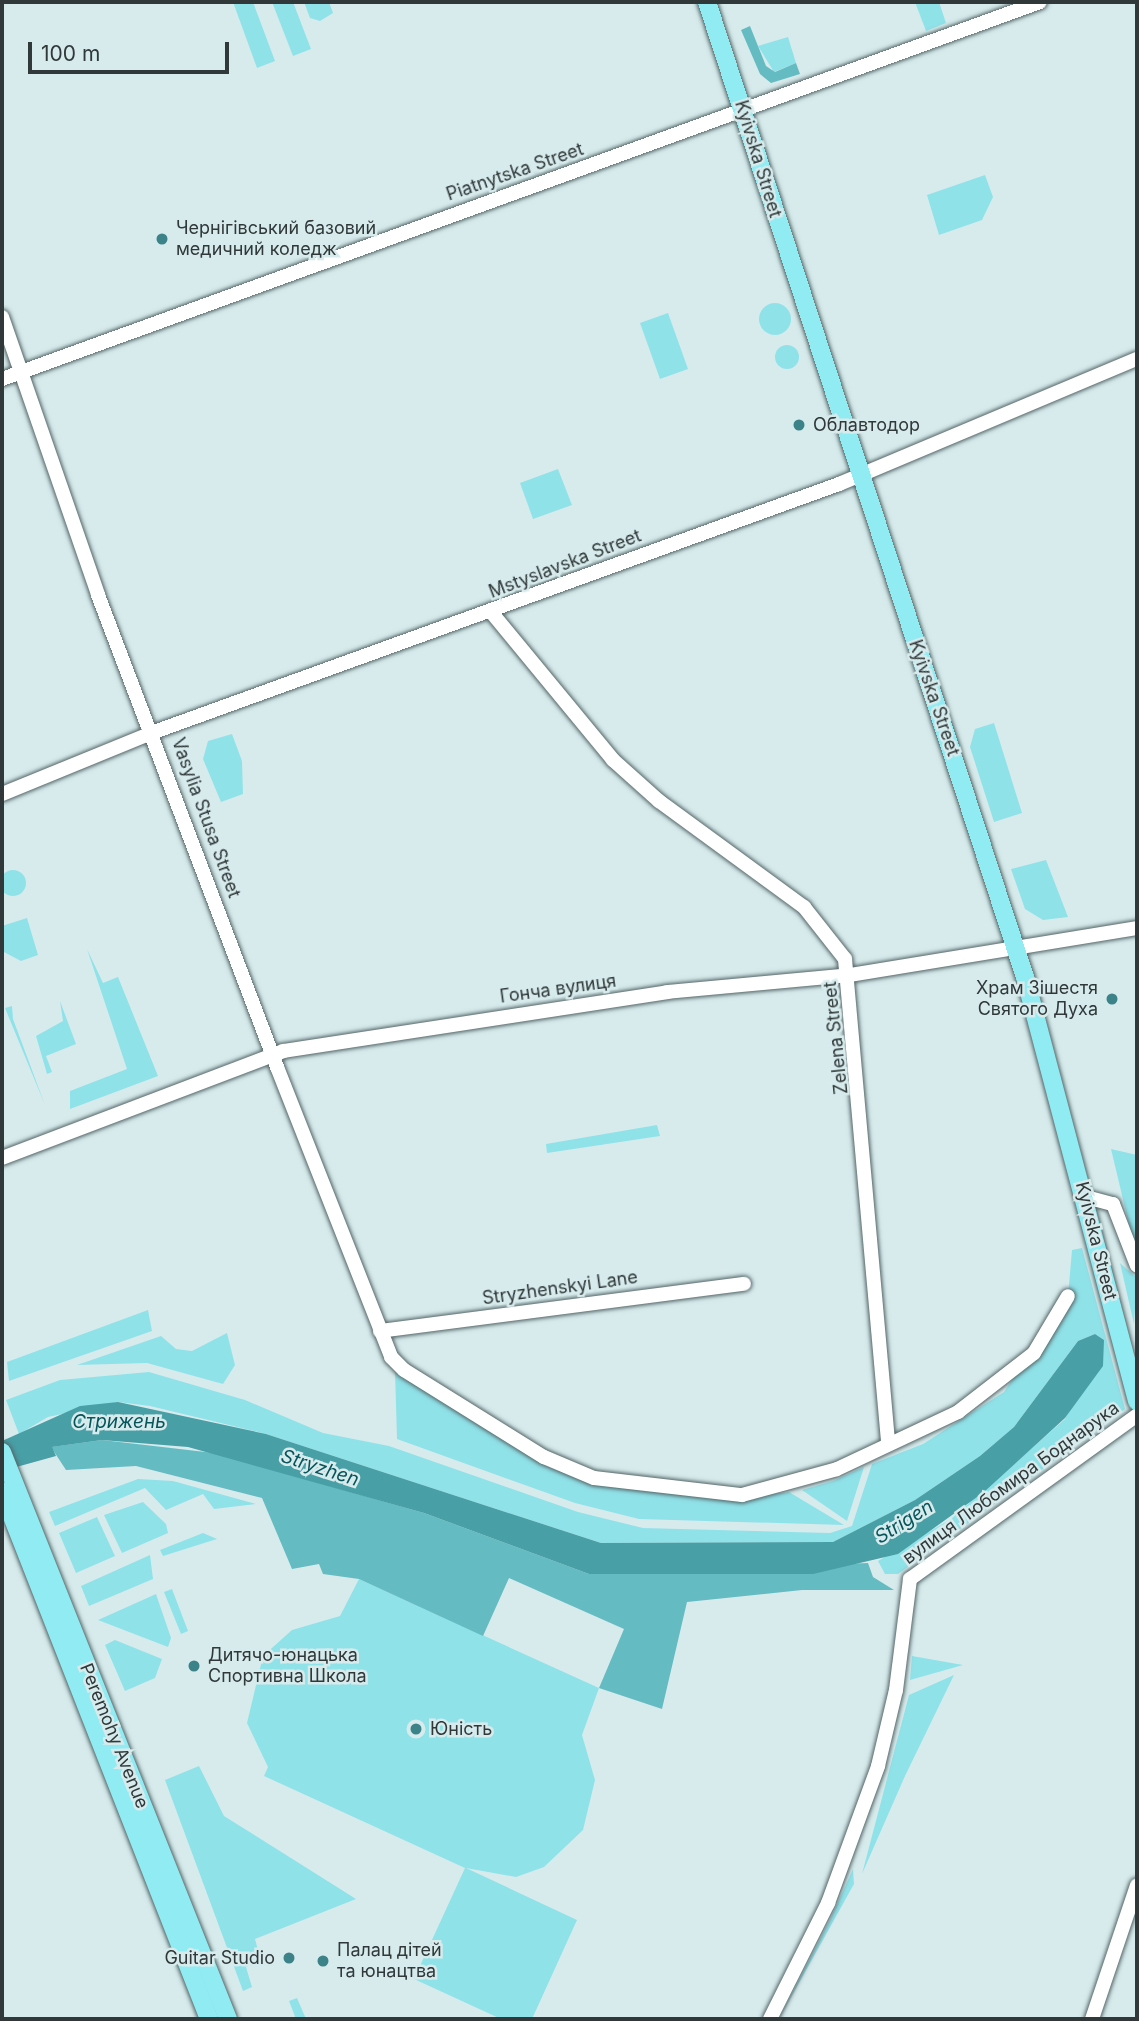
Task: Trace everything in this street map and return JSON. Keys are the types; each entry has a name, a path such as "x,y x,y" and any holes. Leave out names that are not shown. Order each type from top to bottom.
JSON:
{"main road":[{"name":"Kyivska Street","path":"708,2 1016,951 1086,1197 1137,1401"},
{"name":"Peremohy Avenue","path":"2,1452 7,1492 209,2019"},
{"name":"Peremohy Avenue","path":"7,1492 228,2019"}],"street":[{"name":"Piatnytska Street","path":"2,379 1040,2"},
{"name":"Vasylia Stusa Street","path":"2,317 98,595 154,732 272,1053 380,1331 404,1370 544,1457 594,1478 742,1495 812,1479 888,1443 926,1432 997,1387 1034,1353 1068,1296"},
{"name":"Mstyslavska Street","path":"2,794 154,732 492,613 861,475 1137,359"},
{"name":"Zelena Street","path":"492,613 613,760 659,801 804,907 845,959 850,975 888,1443"},
{"name":"Гонча вулиця","path":"2,1158 272,1053 667,992 850,975 1016,951 1137,928"},
{"path":"1086,1197 1113,1204 1137,1266"},
{"name":"Stryzhenskyi Lane","path":"380,1331 744,1284"},
{"name":"вулиця Любомира Боднарука","path":"770,2019 828,1903 878,1766 896,1690 909,1579 1137,1415"},
{"path":"1092,2019 1137,1885"}],"shaded area":[{"path":"233,2 253,2 275,61 257,68"},
{"path":"272,2 293,2 311,49 293,56"},
{"path":"304,2 329,2 333,13 320,21 310,18"},
{"path":"915,2 939,2 946,23 926,31"},
{"path":"750,26 766,66 775,72 796,63 800,74 771,83 760,74 741,30"},
{"path":"788,37 796,63 774,72 758,46"},
{"path":"985,175 993,197 982,220 939,235 927,195"},
{"path":"775,303 786,308 791,319 786,330 775,335 764,330 759,319 764,308"},
{"path":"668,313 688,369 660,379 640,323"},
{"path":"787,345 796,348 799,357 796,366 787,369 778,366 775,357 778,348"},
{"path":"558,469 572,505 533,519 520,483"},
{"path":"994,723 1022,813 994,822 970,747 975,729"},
{"path":"232,734 242,761 243,794 221,802 203,759 208,741"},
{"path":"1046,860 1068,917 1043,920 1025,909 1011,869"},
{"path":"13,870 22,874 26,883 22,892 13,896 4,892 0,883 4,874"},
{"path":"27,918 38,955 21,961 2,951 2,926"},
{"path":"87,949 103,983 118,977 158,1076 70,1109 70,1091 127,1069"},
{"path":"60,1001 76,1044 46,1056 52,1072 47,1074 36,1036 63,1021"},
{"path":"12,1006 13,1019 45,1105 5,1008"},
{"path":"657,1125 660,1136 547,1153 546,1144"},
{"path":"1111,1149 1137,1155 1137,1258"},
{"path":"1082,1248 1125,1409 898,1574 885,1574 878,1561 951,1519 1065,1419 1104,1340 1095,1334 1078,1341 1014,1427 980,1456 915,1500 833,1542 601,1543 266,1434 150,1406 118,1402 48,1417 19,1434 6,1400 60,1380 149,1372 245,1400 323,1433 389,1446 578,1512 643,1528 830,1533 852,1526 872,1464 923,1444 1004,1392 1068,1296 1072,1250"},
{"path":"1120,1263 1137,1278 1134,1324"},
{"path":"148,1310 152,1331 9,1381 7,1362"},
{"path":"227,1333 235,1365 223,1384 147,1363 77,1365 161,1336 176,1349 192,1351"},
{"path":"395,1371 506,1442 591,1482 727,1500 789,1492 844,1525 639,1519 575,1503 397,1439"},
{"path":"102,1440 214,1453 424,1513 589,1574 868,1563 873,1577 894,1590 802,1590 687,1602 662,1709 599,1688 624,1629 509,1578 483,1636 359,1579 323,1574 319,1564 292,1569 262,1498 136,1466 66,1470 51,1447"},
{"path":"864,1467 847,1521 802,1490 833,1481"},
{"path":"138,1479 173,1481 256,1504 214,1509 203,1494 166,1510 145,1488 55,1526 49,1512"},
{"path":"143,1502 166,1524 168,1533 122,1553 104,1515"},
{"path":"97,1517 115,1556 76,1573 59,1533"},
{"path":"203,1533 217,1539 163,1556 160,1550"},
{"path":"150,1555 153,1579 89,1606 81,1586"},
{"name":"Юність","path":"359,1579 599,1688 582,1735 595,1780 583,1830 544,1867 516,1877 466,1868 577,1920 532,2019 501,2019 414,1979 465,1868 264,1776 268,1767 247,1723 263,1656 292,1630 340,1616"},
{"path":"172,1589 188,1631 181,1634 164,1592"},
{"path":"156,1594 171,1638 168,1647 98,1620"},
{"path":"115,1640 162,1659 155,1678 125,1691 105,1645"},
{"path":"912,1656 963,1665 910,1680"},
{"path":"954,1675 905,1776 862,1874 909,1695"},
{"path":"199,1766 224,1816 356,1899 255,1939 261,1961 246,1967 252,1987 243,1991 165,1780"},
{"path":"853,1869 854,1884 779,2019 830,1920"},
{"path":"297,1998 306,2019 296,2019 289,2001"}],"water":[{"name":"Стрижень","path":"1095,1334 1104,1340 1103,1366 1065,1418 984,1492 898,1554 813,1574 589,1574 424,1513 188,1447 102,1440 52,1447 56,1456 2,1471 2,1441 80,1406 118,1402 266,1434 601,1543 833,1542 915,1500 980,1456 1014,1427 1078,1341"}],"place":[{"name":"Чернігівський базовий медичний коледж","path":"162,239"},
{"name":"Облавтодор","path":"799,425"},
{"name":"Храм Зішестя Святого Духа","path":"1112,999"},
{"name":"Дитячо-юнацька Спортивна Школа","path":"194,1666"},
{"name":"Юність","path":"416,1729"},
{"name":"Guitar Studio","path":"289,1958"},
{"name":"Палац дітей та юнацтва","path":"323,1961"}],"water label":[{"name":"Stryzhen","path":"320,1468"},
{"name":"Strigen","path":"904,1522"}]}
